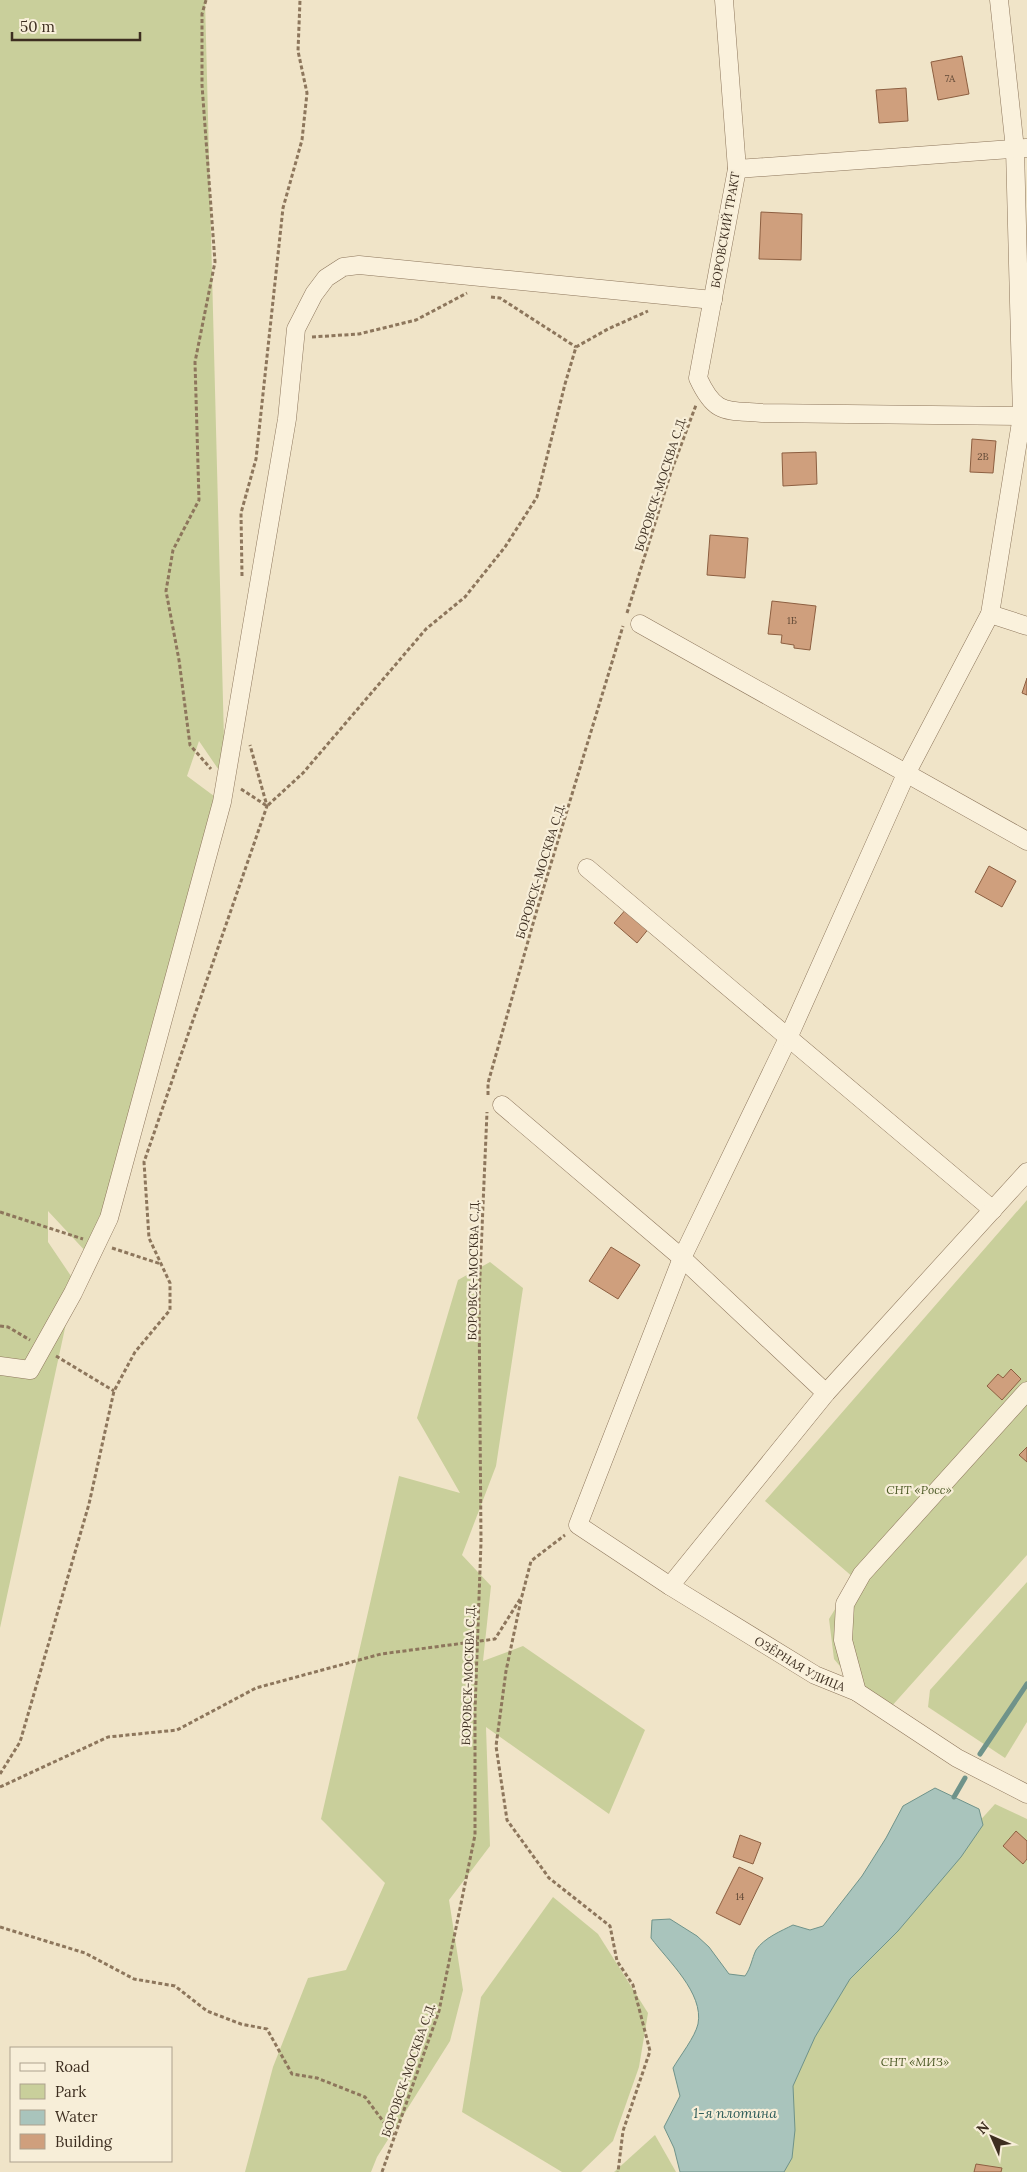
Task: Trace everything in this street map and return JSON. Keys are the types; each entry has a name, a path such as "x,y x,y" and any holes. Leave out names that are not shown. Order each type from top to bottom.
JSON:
{"street":[{"name":"БОРОВСКИЙ ТРАКТ","path":"705,392 698,378 737,169 724,0"},
{"path":"578,1525 682,1258 788,1036 906,774 990,614 1024,416 1021,148 999,0"},
{"path":"737,169 1021,148"},
{"path":"0,1366 30,1370 73,1293 109,1218 222,802 287,419 296,329 314,294 326,278 344,267 360,264 713,300"},
{"path":"705,392 724,410 762,413 1024,416"},
{"path":"990,614 1027,626"},
{"path":"630,620 1027,841"},
{"path":"586,868 993,1210"},
{"path":"502,1105 682,1258 826,1393"},
{"path":"670,1586 826,1393 1027,1172"},
{"path":"857,1692 843,1640 845,1604 862,1574 1027,1391"},
{"name":"ОЗЁРНАЯ УЛИЦА","path":"578,1525 670,1586 815,1675 857,1692 957,1758 1027,1794"}],"path":[{"path":"206,0 202,14 202,85 215,262 195,362 199,500 173,550 166,591 179,660 190,745 213,771 267,806"},
{"path":"242,580 241,513 256,458 283,208 302,140 307,93 298,51 300,0"},
{"path":"269,346 295,340 359,334 416,320 466,293 474,294"},
{"path":"483,296 500,298 576,346"},
{"path":"0,1774 20,1742 89,1504 114,1391 135,1352 170,1310 170,1283 149,1238 144,1162 267,806 303,773 426,629 465,597 505,547 537,497 576,346 648,311 656,311"},
{"name":"БОРОВСК-МОСКВА С.Д.","path":"382,2172 439,2011 475,1836 474,1710 481,1542 480,1299 488,1083 536,913 630,620 671,472 705,392"},
{"path":"249,740 267,806"},
{"path":"578,1525 531,1561 506,1671 496,1746 507,1820 549,1878 610,1926 617,1961 633,1985 650,2051 623,2131 618,2172"},
{"path":"0,1787 108,1736 177,1730 256,1688 381,1654 495,1638 522,1596"},
{"path":"0,1927 85,1953 134,1979 175,1986 207,2011 241,2024 266,2029 292,2074 317,2078 365,2097 395,2138"}],"green space":[{"path":"0,0 205,0 225,779 199,741 187,776 222,802 89,1255 48,1211 48,1242 75,1282 0,1628"},
{"name":"СНТ «Росс»","path":"1027,1200 1027,1555 882,1717 834,1659 829,1619 854,1578 765,1501"},
{"path":"490,1262 523,1288 496,1466 462,1555 491,1586 483,1661 523,1646 645,1730 609,1814 486,1727 490,1846 449,1900 463,1990 450,2041 377,2157 371,2172 245,2172 273,2067 308,1978 346,1970 385,1883 321,1819 399,1476 460,1493 417,1418 458,1280"},
{"path":"1027,1582 1027,1722 1005,1758 928,1707 930,1690"},
{"name":"СНТ «МИЗ»","path":"995,1804 1027,1819 1027,2172 784,2172 779,2153 796,2041 900,1909"},
{"path":"553,1897 598,1934 648,2013 639,2067 613,2141 581,2172 562,2172 462,2112 481,1997"},
{"path":"655,2135 676,2172 614,2172"}],"water":[{"name":"1-я плотина","path":"935,1788 979,1809 983,1825 961,1857 898,1931 850,1979 815,2037 793,2086 795,2130 792,2158 784,2172 680,2172 674,2148 664,2127 680,2096 673,2068 696,2029 698,2012 696,2001 690,1989 651,1938 652,1920 670,1919 697,1936 709,1947 729,1974 745,1976 756,1950 768,1938 793,1925 810,1930 823,1926 862,1876 886,1838 903,1806"}],"building":[{"path":"962,56 969,94 938,100 931,62"},
{"path":"906,88 908,121 879,123 876,90"},
{"path":"761,212 802,214 801,260 759,259"},
{"path":"972,439 996,441 993,473 970,472"},
{"path":"816,452 817,484 783,486 782,453"},
{"path":"710,535 748,538 745,578 707,575"},
{"path":"772,601 816,606 810,650 794,648 794,645 781,643 782,635 768,634"},
{"path":"1027,678 1027,695 1022,693"},
{"path":"989,866 1016,881 1002,907 975,892"},
{"path":"627,908 650,927 637,943 614,923"},
{"path":"611,1247 640,1265 618,1299 589,1281"},
{"path":"1011,1369 1021,1379 1002,1400 987,1386 998,1374 1003,1378"},
{"path":"1027,1447 1027,1462 1019,1455"},
{"path":"1016,1831 1027,1841 1027,1859 1023,1864 1003,1846"},
{"path":"740,1835 761,1843 753,1864 733,1857"},
{"path":"739,1867 763,1878 740,1925 716,1913"},
{"path":"976,2164 1002,2168 1001,2172 974,2172"}],"waterway":[{"path":"980,1754 1027,1684"},
{"path":"954,1797 965,1778"}]}
